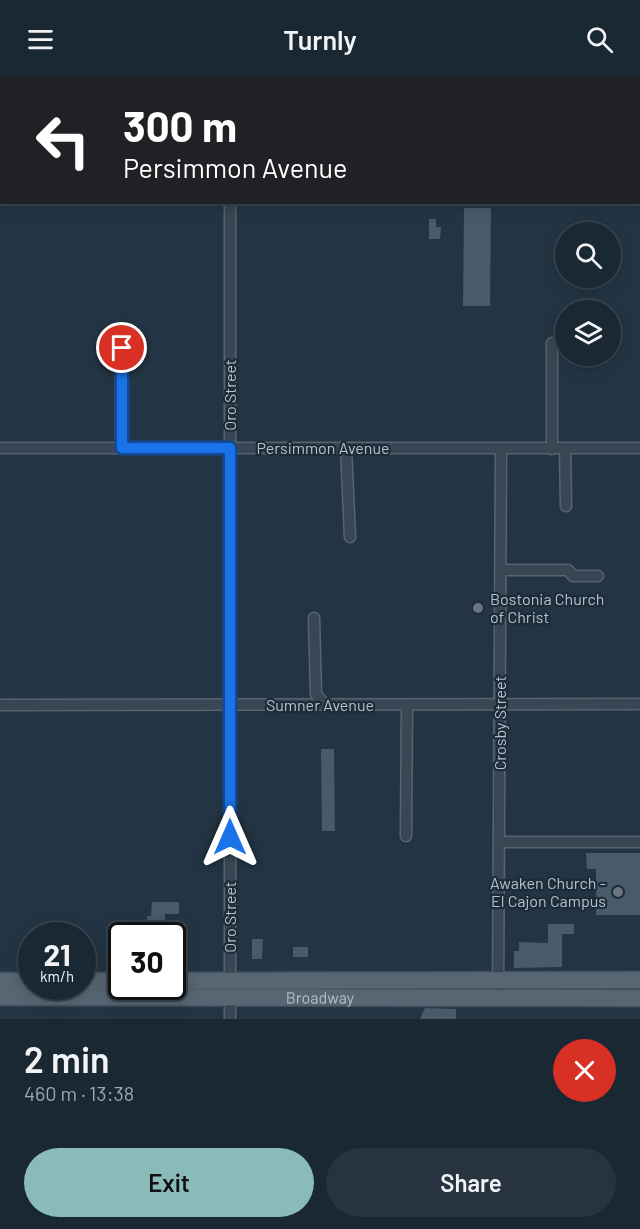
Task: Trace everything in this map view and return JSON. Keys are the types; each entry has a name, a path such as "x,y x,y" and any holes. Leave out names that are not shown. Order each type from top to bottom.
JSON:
{"main road":[{"name":"Broadway","path":"498,989 640,980"},
{"path":"0,981 18,981"},
{"name":"Broadway","path":"186,983 230,988"},
{"name":"Broadway","path":"0,997 230,988 498,989 640,998"}],"street":[{"name":"Oro Street","path":"230,204 230,1019"},
{"path":"552,343 552,449 640,448"},
{"path":"122,348 122,448"},
{"name":"Persimmon Avenue","path":"0,448 552,449"},
{"path":"346,448 350,537"},
{"name":"Crosby Street","path":"498,989 501,449"},
{"path":"565,449 566,506"},
{"path":"501,570 568,570 573,576 598,576"},
{"path":"314,618 316,694 325,705"},
{"name":"Sumner Avenue","path":"0,705 640,704"},
{"path":"406,836 407,705"},
{"path":"499,842 640,842"}],"building":[{"path":"464,208 491,208 490,306 463,306"},
{"path":"429,219 436,219 436,227 441,227 440,239 429,239"},
{"path":"321,749 334,749 335,831 322,831"},
{"name":"Awaken Church - El Cajon Campus","path":"586,853 640,853 640,915 596,915 596,869 587,869"},
{"path":"152,902 179,902 179,914 165,914 165,922 147,922 147,916 151,916"},
{"path":"548,924 574,924 574,934 562,934 562,967 514,968 514,951 519,951 519,942 548,943"},
{"path":"252,939 263,939 262,959 252,959"},
{"path":"293,947 308,947 308,957 293,957"},
{"path":"425,1008 456,1009 456,1019 420,1019"}],"place":[{"name":"Bostonia Church of Christ","path":"478,608"},
{"name":"Awaken Church - El Cajon Campus","path":"618,892"}],"route":[{"path":"122,348 122,448 230,448 230,837"}]}
